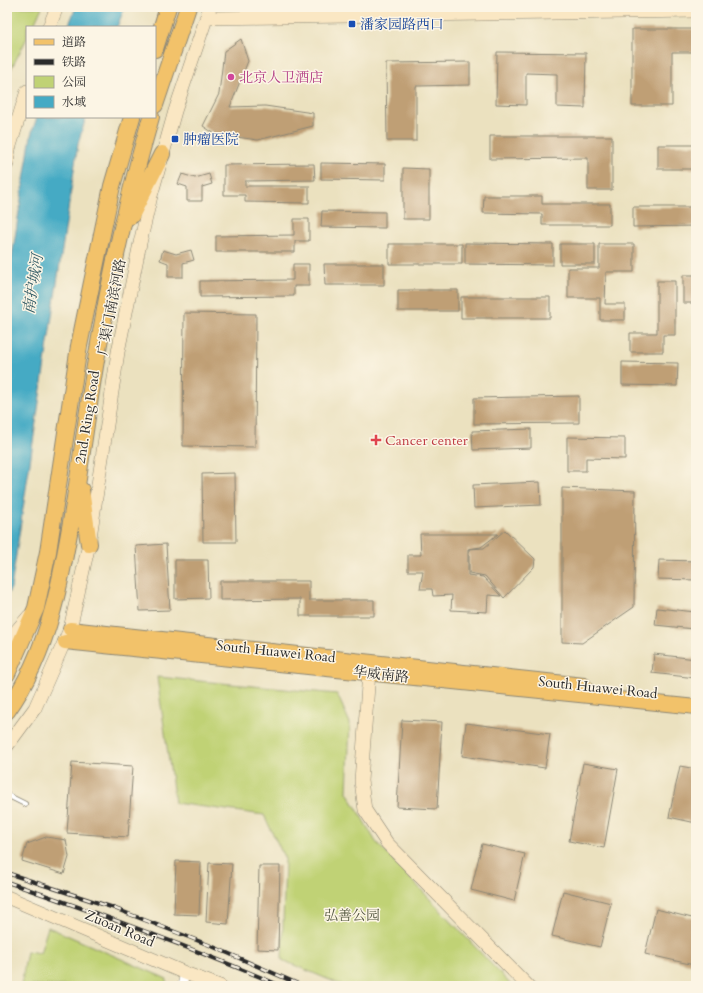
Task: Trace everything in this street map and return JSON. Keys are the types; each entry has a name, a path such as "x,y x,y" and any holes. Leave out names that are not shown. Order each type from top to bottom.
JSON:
{"highway":[{"path":"156,46 168,7"},
{"path":"156,102 188,7"},
{"name":"2nd. Ring Road","path":"7,674 36,608 48,552 79,346 90,287 112,186 132,118"},
{"name":"2nd. Ring Road","path":"7,711 17,698 35,659 52,611 66,555 98,349 119,238 151,118"},
{"path":"119,238 162,154"},
{"path":"78,475 89,544"}],"main road":[{"name":"华威南路","path":"68,635 368,672 696,707"},
{"name":"South Huawei Road","path":"68,635 696,698"}],"street":[{"path":"49,26 57,7"},
{"path":"208,13 696,11"},
{"name":"广渠门南滨河路","path":"7,746 35,708 68,635 89,544 120,345 140,243 162,154 208,13"},
{"path":"7,164 9,149 26,94"},
{"path":"7,642 36,608"},
{"path":"368,672 361,782 365,810 387,843 528,986"},
{"name":"Zuoan Road","path":"7,897 183,980 220,986"}],"lane":[{"path":"7,795 25,804"}],"green space":[{"path":"7,7 42,7 33,26 26,26 26,40 7,77"},
{"name":"弘善公园","path":"157,677 337,694 350,723 347,792 376,842 512,986 344,986 282,960 285,859 264,815 175,803"},
{"path":"48,927 167,979 165,986 21,986 27,951 40,953"}],"water":[{"path":"76,7 125,7 117,26 68,26"},
{"name":"南护城河","path":"37,118 86,118 78,144 11,588 7,596 7,288 31,135"}],"building":[{"path":"632,29 696,29 696,52 672,52 672,106 632,106"},
{"name":"北京人卫酒店","path":"241,39 248,61 230,107 265,106 313,113 313,126 258,140 215,134 203,126 219,94 224,51"},
{"path":"497,52 586,53 585,108 557,107 557,74 526,73 526,105 496,104"},
{"path":"470,62 470,85 416,86 416,141 387,141 386,63"},
{"path":"490,136 612,136 612,190 588,190 588,158 490,159"},
{"path":"658,145 696,145 696,169 658,169"},
{"path":"321,163 385,164 385,180 321,179"},
{"path":"314,164 315,180 245,181 245,186 309,186 309,203 245,202 245,195 224,195 224,165"},
{"path":"403,168 429,169 429,219 403,219"},
{"path":"182,174 195,178 209,174 212,184 202,187 202,201 187,201 187,187 178,184"},
{"path":"484,196 542,196 542,204 610,204 610,225 542,225 542,214 483,213"},
{"path":"633,207 696,207 696,226 633,227"},
{"path":"322,211 385,212 385,228 321,227"},
{"path":"294,219 309,219 309,241 295,241 295,252 216,252 216,236 294,235"},
{"path":"465,243 553,244 553,265 465,264"},
{"path":"389,244 462,244 462,264 389,264"},
{"path":"560,244 595,244 595,264 560,264"},
{"path":"599,244 634,244 634,272 606,272 605,304 625,304 625,320 600,320 600,298 568,298 568,268 599,268"},
{"path":"163,250 176,254 191,250 194,260 183,263 183,277 168,277 168,263 160,260"},
{"path":"293,264 309,264 309,286 294,286 294,296 200,297 200,281 293,280"},
{"path":"324,264 384,264 384,285 325,285"},
{"path":"683,275 696,275 696,303 683,303"},
{"path":"657,281 675,281 675,335 663,335 663,352 630,352 630,333 657,333"},
{"path":"398,290 458,290 458,311 398,311"},
{"path":"461,297 550,297 550,318 461,318"},
{"path":"184,313 256,314 255,447 183,446"},
{"path":"622,362 678,363 677,386 622,385"},
{"path":"579,396 579,423 474,424 474,398"},
{"path":"531,429 531,448 473,450 472,431"},
{"path":"567,437 625,438 625,459 586,458 586,471 567,471"},
{"path":"235,473 236,542 203,542 202,474"},
{"path":"540,482 541,505 474,508 473,485"},
{"path":"562,488 635,491 634,607 582,643 562,642"},
{"path":"505,530 535,559 534,567 504,598 485,576 469,573 469,549 484,548"},
{"path":"420,534 498,534 481,547 468,549 468,575 483,577 501,596 488,595 487,612 451,610 452,595 433,596 432,589 420,589 423,571 408,571 408,555 421,555"},
{"path":"166,544 170,610 140,611 136,546"},
{"path":"175,560 208,560 209,598 175,599"},
{"path":"659,560 696,561 696,580 658,579"},
{"path":"220,581 309,581 309,600 374,600 374,616 300,616 300,599 220,600"},
{"path":"657,608 696,612 694,629 655,625"},
{"path":"654,654 696,659 696,678 652,673"},
{"path":"402,720 442,722 437,809 397,807"},
{"path":"466,723 550,734 545,768 462,756"},
{"path":"72,762 133,766 128,837 67,833"},
{"path":"583,763 618,769 604,848 569,841"},
{"path":"680,766 696,769 696,823 669,817"},
{"path":"46,837 66,840 69,857 64,874 22,861 27,844"},
{"path":"482,844 525,854 514,901 471,890"},
{"path":"176,861 201,862 199,915 174,914"},
{"path":"209,863 232,864 228,924 206,922"},
{"path":"259,866 280,866 278,950 257,949"},
{"path":"563,891 611,903 600,947 552,936"},
{"path":"656,909 696,919 696,957 694,965 645,954"}],"railway":[{"path":"7,873 111,907 209,945 303,986"},
{"path":"7,882 145,931 281,986"}],"place":[{"name":"潘家园路西口","path":"352,24"},
{"name":"北京人卫酒店","path":"231,77"},
{"name":"肿瘤医院","path":"175,139"},
{"name":"Cancer center","path":"376,440"}]}
